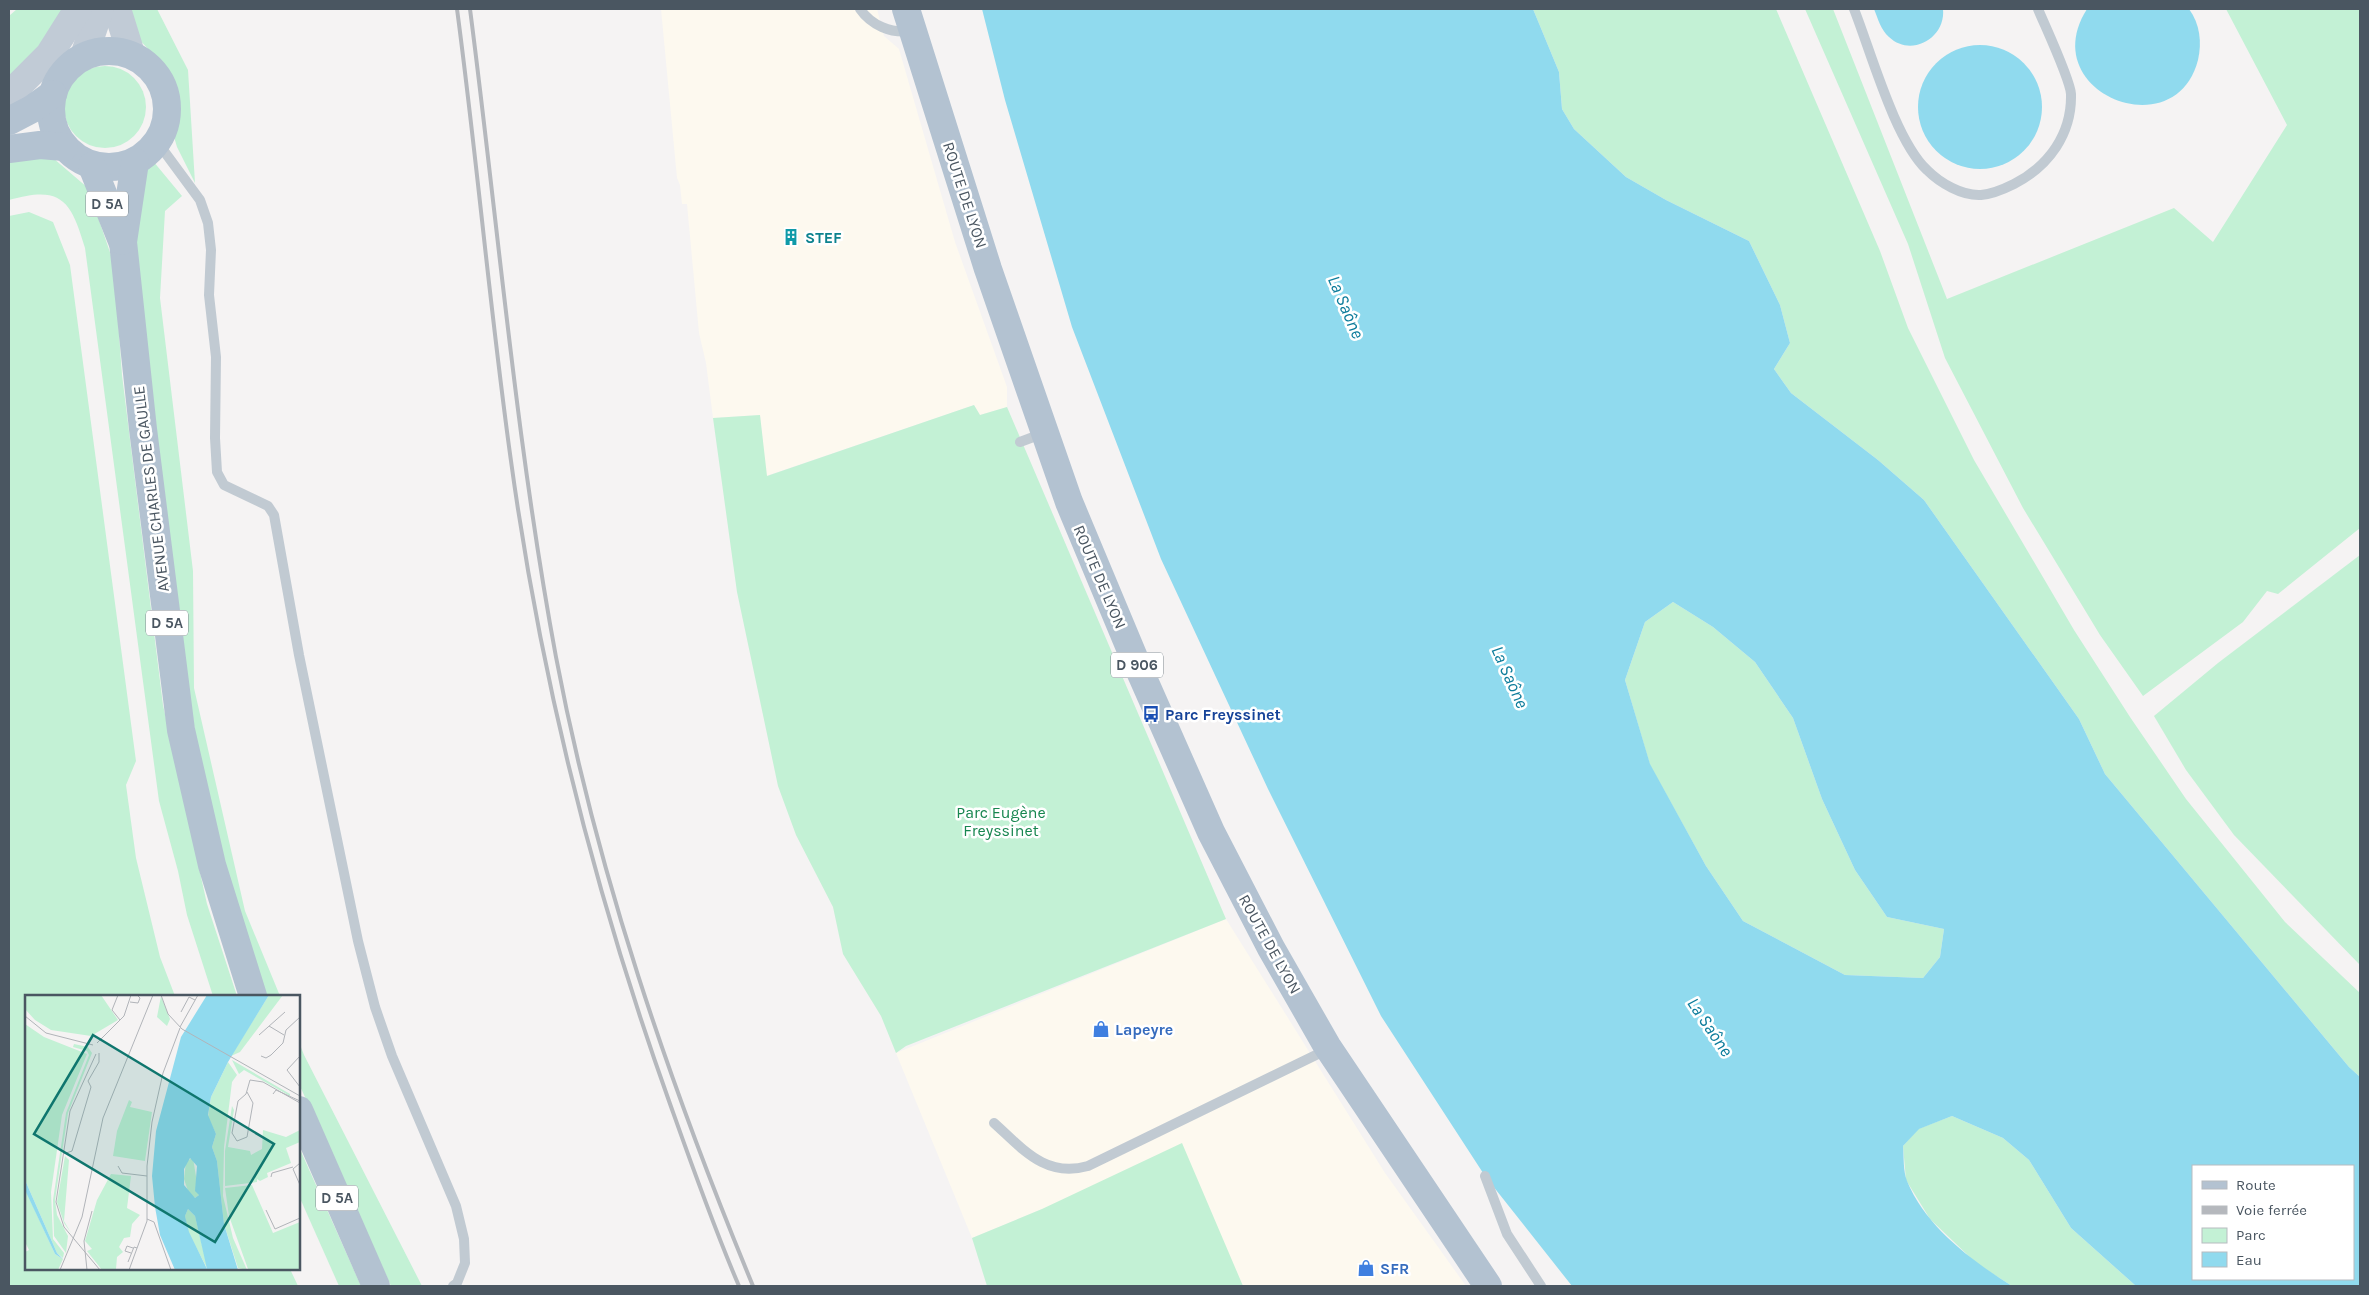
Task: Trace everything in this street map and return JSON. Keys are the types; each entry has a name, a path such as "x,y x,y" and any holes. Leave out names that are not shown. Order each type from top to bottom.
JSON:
{"main road":[{"path":"9,95 49,55 78,9"},
{"path":"84,56 100,9"},
{"path":"117,9 131,54"},
{"name":"ROUTE DE LYON","path":"909,20 985,260 1033,437 1069,502 1119,622 1211,832 1270,948 1327,1046 1488,1286"},
{"path":"107,50 131,54 146,63 158,76 166,92 168,109 166,127 158,143 148,154 135,162 121,167 106,168 92,166 77,158 64,147 52,121 52,94 59,78 70,65 84,56 107,50"},
{"path":"9,121 32,109 52,94"},
{"path":"9,149 40,145 64,147"},
{"name":"AVENUE CHARLES DE GAULLE","path":"135,162 123,242 144,438 181,730 212,865 253,995"},
{"name":"AVENUE CHARLES DE GAULLE","path":"92,166 123,242"},
{"name":"D 5A","path":"300,1112 376,1286"}],"lane":[{"path":"860,9 871,21 900,33 909,20"},
{"path":"1854,9 1903,137 1925,169 1939,181 1962,192 1980,195 1999,191 2036,171 2055,151 2064,133 2070,111 2071,91 2038,9"},
{"path":"158,143 178,167 200,200 208,223 211,250 209,295 216,357 215,438 217,472 224,485 268,506 274,515 305,684 358,941 375,1008 392,1056 456,1206 464,1239 465,1263 457,1283 453,1286"},
{"path":"994,1124 1031,1156 1052,1168 1074,1170 1088,1166 1318,1054 1327,1046"},
{"path":"1485,1176 1507,1234 1541,1286"}],"shaded area":[{"path":"661,9 877,9 884,36 899,49 955,242 1007,387 1007,407 980,415 974,405 766,476 760,415 713,418 706,363 699,333 687,204 682,204 680,185 677,178"},
{"path":"1226,919 1385,1173 1466,1286 1243,1286 1228,1255 1042,1209 972,1238 896,1053"}],"green space":[{"path":"17,9 68,9 9,84 9,16"},
{"path":"128,9 157,9 188,70 195,183 177,147 172,130 176,111 173,82 165,67 136,36"},
{"path":"1533,9 1776,9 1880,251 1908,328 1974,460 2074,630 2186,799 2285,922 2360,993 2360,1077 2349,1067 2105,774 2079,719 1924,500 1878,460 1791,393 1774,369 1790,343 1780,305 1749,241 1666,200 1626,177 1574,129 1562,109 1559,72"},
{"path":"1805,9 1833,9 1947,299 2174,208 2213,242 2287,125 2226,9 2360,9 2360,528 2278,594 2267,591 2243,622 2143,696 2100,635 2023,508 1945,358 1908,244"},
{"path":"97,66 113,66 128,73 139,84 146,99 143,123 134,136 113,148 97,148 82,141 71,130 64,115 64,99 71,84 82,73"},
{"path":"9,154 53,158 88,188 114,264 122,375 163,705 207,904 237,995 213,995 187,915 178,871 159,801 85,248 75,218 61,200 41,194 9,200"},
{"path":"153,161 182,196 165,211 160,298 193,571 194,688 245,911 280,995 264,995 238,919 203,782 173,592 134,234 144,172"},
{"path":"29,212 53,222 70,265 136,761 126,785 136,858 160,957 175,995 25,995 25,1270 290,1270 298,1286 9,1286 9,216"},
{"name":"Parc Eugène Freyssinet","path":"974,405 980,415 1007,407 1226,919 906,1046 896,1053 881,1016 843,954 833,907 796,835 778,786 737,592 713,418 760,415 767,476"},
{"path":"2360,555 2360,965 2234,835 2186,770 2154,716 2218,663"},
{"path":"1673,602 1713,627 1755,662 1793,718 1822,799 1855,870 1887,917 1944,929 1940,957 1923,978 1845,975 1743,921 1706,866 1650,765 1625,680 1645,622"},
{"path":"300,1045 422,1286 391,1286 300,1086"},
{"path":"1952,1116 2003,1138 2029,1160 2071,1228 2136,1286 2012,1286 1976,1263 1930,1219 1906,1180 1903,1146 1918,1129"},
{"path":"1182,1143 1243,1286 987,1286 972,1238 1042,1209"},
{"path":"300,1149 361,1286 339,1286 300,1198"}],"water":[{"name":"La Saône","path":"982,9 1533,9 1559,72 1562,109 1574,129 1626,177 1666,200 1749,241 1780,305 1790,343 1774,369 1791,393 1878,460 1924,500 2079,719 2105,774 2349,1067 2360,1077 2360,1286 2136,1286 2071,1228 2029,1160 2003,1138 1952,1116 1919,1129 1903,1146 1904,1168 1907,1181 1915,1198 1926,1213 1951,1241 1981,1265 2012,1286 1572,1286 1485,1176 1381,1016 1268,789 1161,559 1072,327 1005,100","holes":["1673,602 1713,627 1755,662 1793,718 1822,799 1855,870 1887,917 1944,929 1940,957 1923,978 1845,975 1743,921 1706,866 1650,764 1625,680 1645,622"]},
{"path":"1874,9 1943,9 1939,29 1933,36 1925,42 1907,46 1898,43 1886,34"},
{"path":"2087,9 2189,9 2198,27 2200,47 2198,60 2184,87 2164,101 2139,105 2114,99 2093,85 2079,64 2076,39"},
{"path":"1980,45 2004,50 2024,63 2037,83 2042,107 2037,131 2024,151 2004,164 1980,169 1956,164 1936,151 1923,131 1918,107 1923,83 1936,63 1956,50"}],"railway":[{"path":"457,9 511,461 523,543 555,705 594,865 642,1023 702,1194 739,1286"},
{"path":"470,9 508,333 530,495 556,657 573,738 592,818 638,976 693,1132 753,1286"}],"place":[{"name":"STEF","path":"791,237"},
{"name":"Parc Freyssinet","path":"1151,714"},
{"name":"Lapeyre","path":"1101,1029"},
{"name":"SFR","path":"1366,1268"}]}
